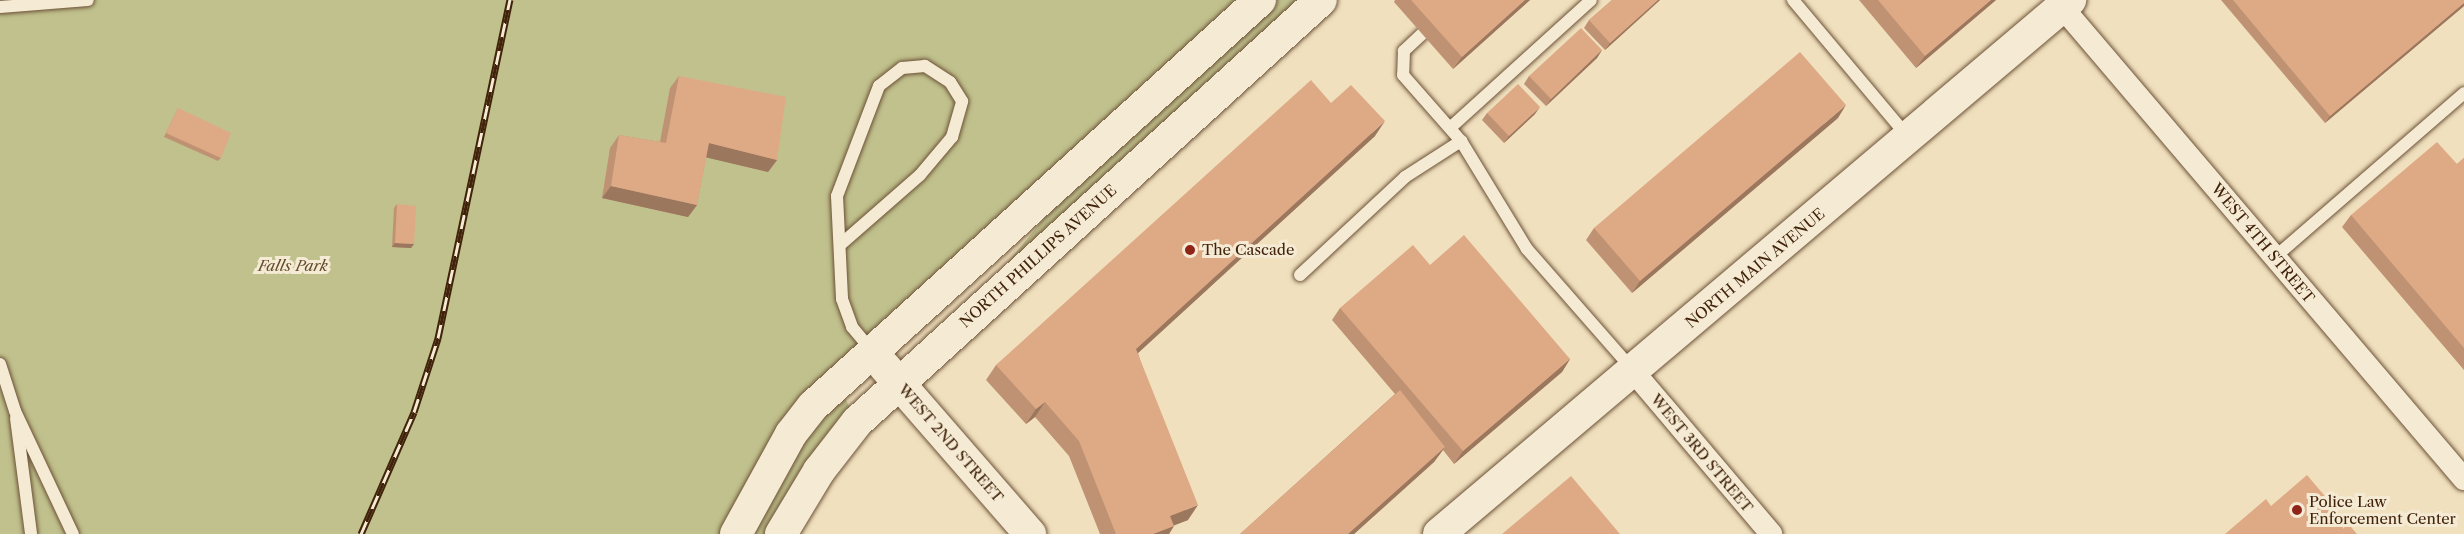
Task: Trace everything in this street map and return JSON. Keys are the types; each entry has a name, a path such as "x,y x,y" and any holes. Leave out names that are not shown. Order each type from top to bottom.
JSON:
{"street":[{"path":"736,534 801,421 872,352 1260,0"},
{"name":"NORTH PHILLIPS AVENUE","path":"781,534 838,444 899,383 1322,0"},
{"name":"NORTH MAIN AVENUE","path":"1439,534 1908,138 2063,2"},
{"name":"WEST 4TH STREET","path":"2063,2 2275,257 2464,479"},
{"name":"WEST 2ND STREET","path":"872,352 1030,534"},
{"name":"WEST 3RD STREET","path":"1633,371 1771,534"}],"lane":[{"path":"0,7 88,0"},
{"path":"1450,128 1591,0"},
{"path":"1793,0 1908,138"},
{"path":"1422,34 1400,64 1461,141 1527,249 1633,371"},
{"path":"840,244 920,175 952,137 962,100 950,82 925,66 902,68 879,86 837,196 842,299 852,327 872,352"},
{"path":"2275,257 2464,93"},
{"path":"1300,275 1405,177 1461,141"},
{"path":"0,364 15,411 74,534"},
{"path":"15,411 31,534"}],"green space":[{"name":"Falls Park","path":"0,0 1242,0 849,358 721,534 0,534"},
{"path":"1277,0 1298,0 999,273 1069,188"},
{"path":"845,398 851,410 767,534 752,534 814,425"}],"building":[{"path":"1411,0 1525,0 1462,57"},
{"path":"1612,0 1658,0 1610,43 1589,20"},
{"path":"1878,0 1991,0 1925,56"},
{"path":"2233,0 2464,0 2464,3 2330,116"},
{"path":"1581,28 1602,50 1551,99 1529,76"},
{"path":"1800,52 1846,105 1640,281 1594,228"},
{"path":"679,76 786,97 777,160 709,143 697,205 611,186 619,135 666,143"},
{"name":"The Cascade","path":"1311,80 1331,103 1351,85 1385,121 1136,349 1198,505 1170,516 1174,526 1153,534 1116,534 1079,441 1045,402 1036,409 996,365"},
{"path":"1518,84 1540,107 1509,136 1487,113"},
{"path":"178,108 231,133 221,158 166,133"},
{"path":"2437,142 2457,164 2464,158 2464,348 2351,215"},
{"path":"397,204 416,206 414,244 395,243"},
{"path":"1464,235 1570,359 1463,451 1340,308 1413,245 1430,265"},
{"path":"1400,390 1445,447 1348,534 1240,534"},
{"name":"Police Law Enforcement Center","path":"2307,475 2357,534 2225,534 2266,499 2271,506"},
{"path":"1571,476 1620,534 1502,534"}],"railway":[{"path":"361,534 414,412 438,338 510,0"}],"place":[{"name":"The Cascade","path":"1190,250"},
{"name":"Police Law Enforcement Center","path":"2297,510"}]}
